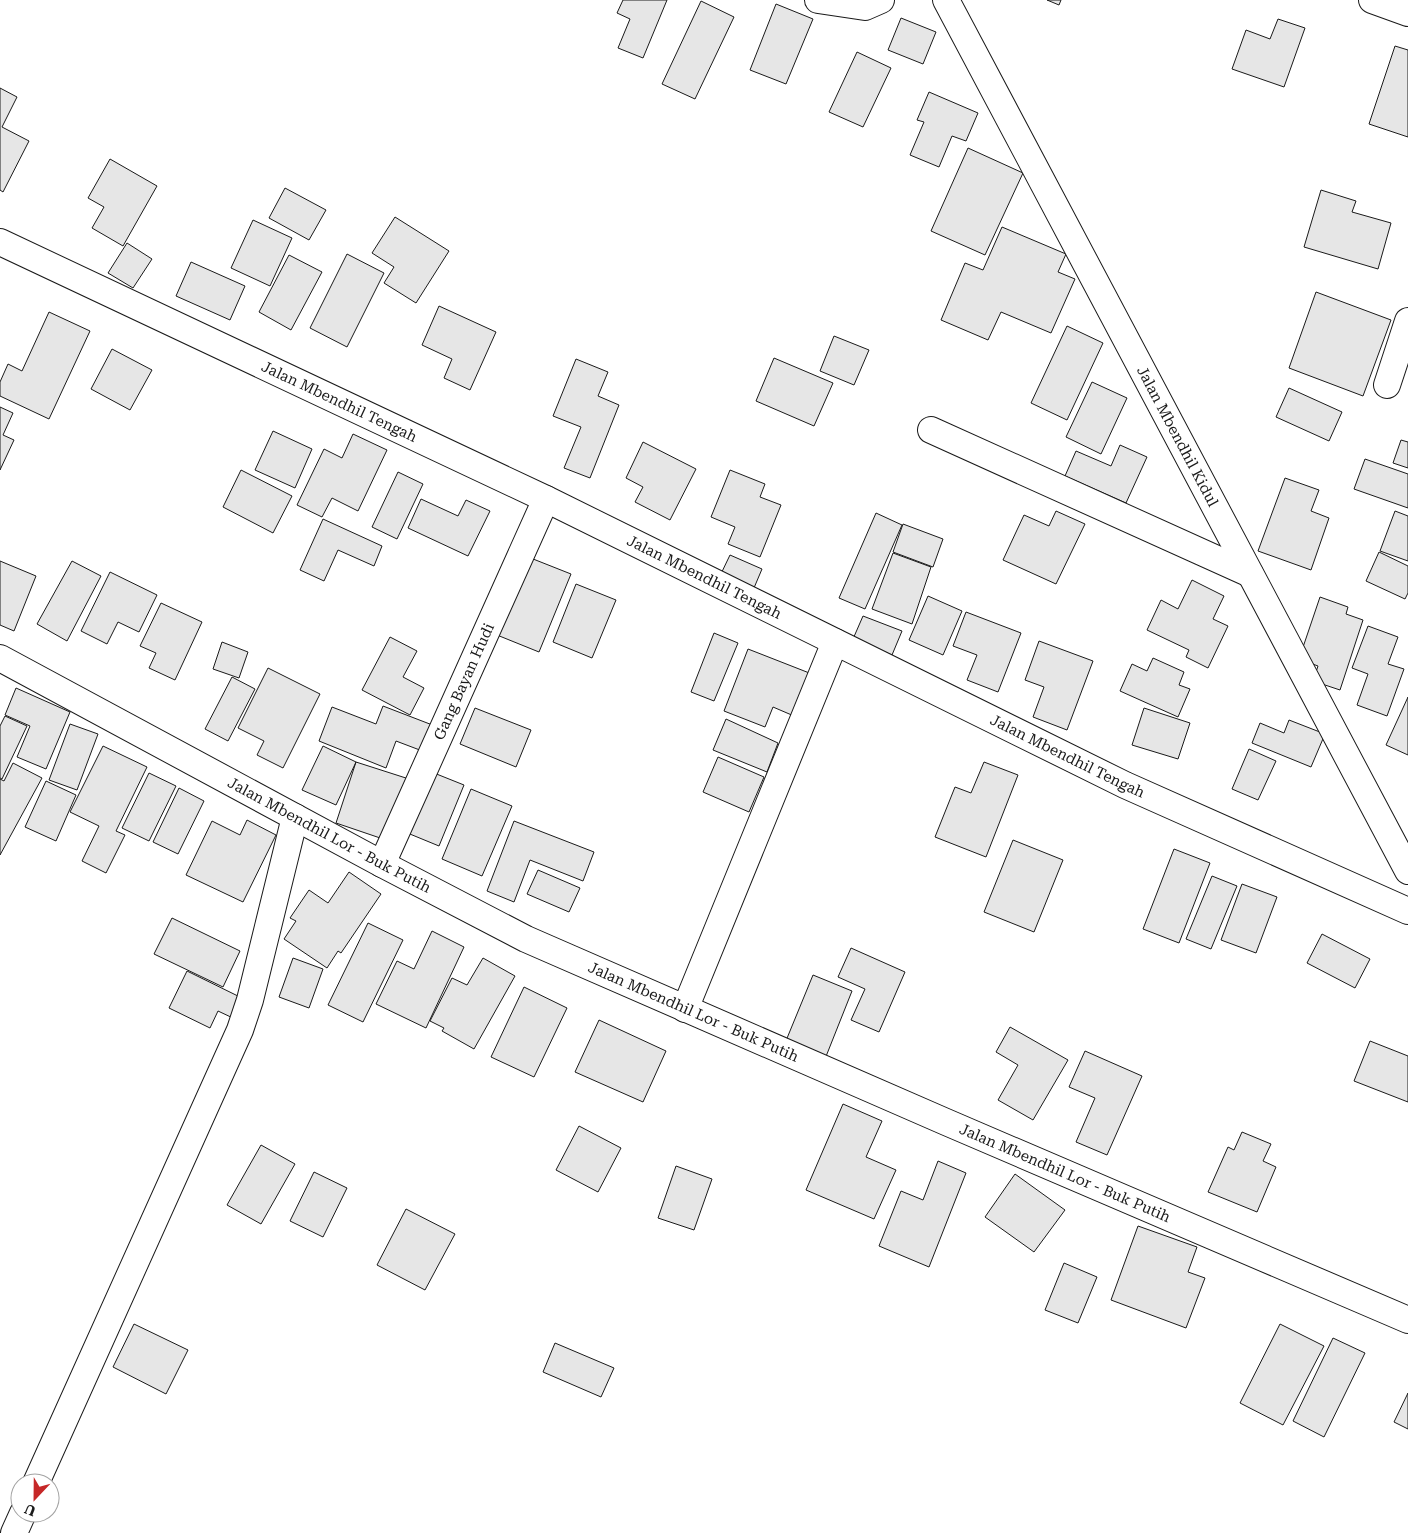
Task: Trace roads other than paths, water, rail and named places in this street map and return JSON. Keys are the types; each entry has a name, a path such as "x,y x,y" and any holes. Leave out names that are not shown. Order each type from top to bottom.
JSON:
{"street":[{"path":"818,0 864,7 880,0"},
{"name":"Jalan Mbendhil Kidul","path":"946,0 1408,871"},
{"path":"1372,0 1408,12"},
{"name":"Jalan Mbendhil Tengah","path":"0,242 546,499 1125,785 1408,911"},
{"path":"1387,385 1408,321"},
{"path":"931,430 1250,574"},
{"name":"Gang Bayan Hudi","path":"382,864 546,499"},
{"path":"685,1009 835,642"},
{"name":"Jalan Mbendhil Lor - Buk Putih","path":"0,658 382,864 526,939 1408,1320"},
{"path":"41,1473 240,1030 250,1000 295,817"}]}
